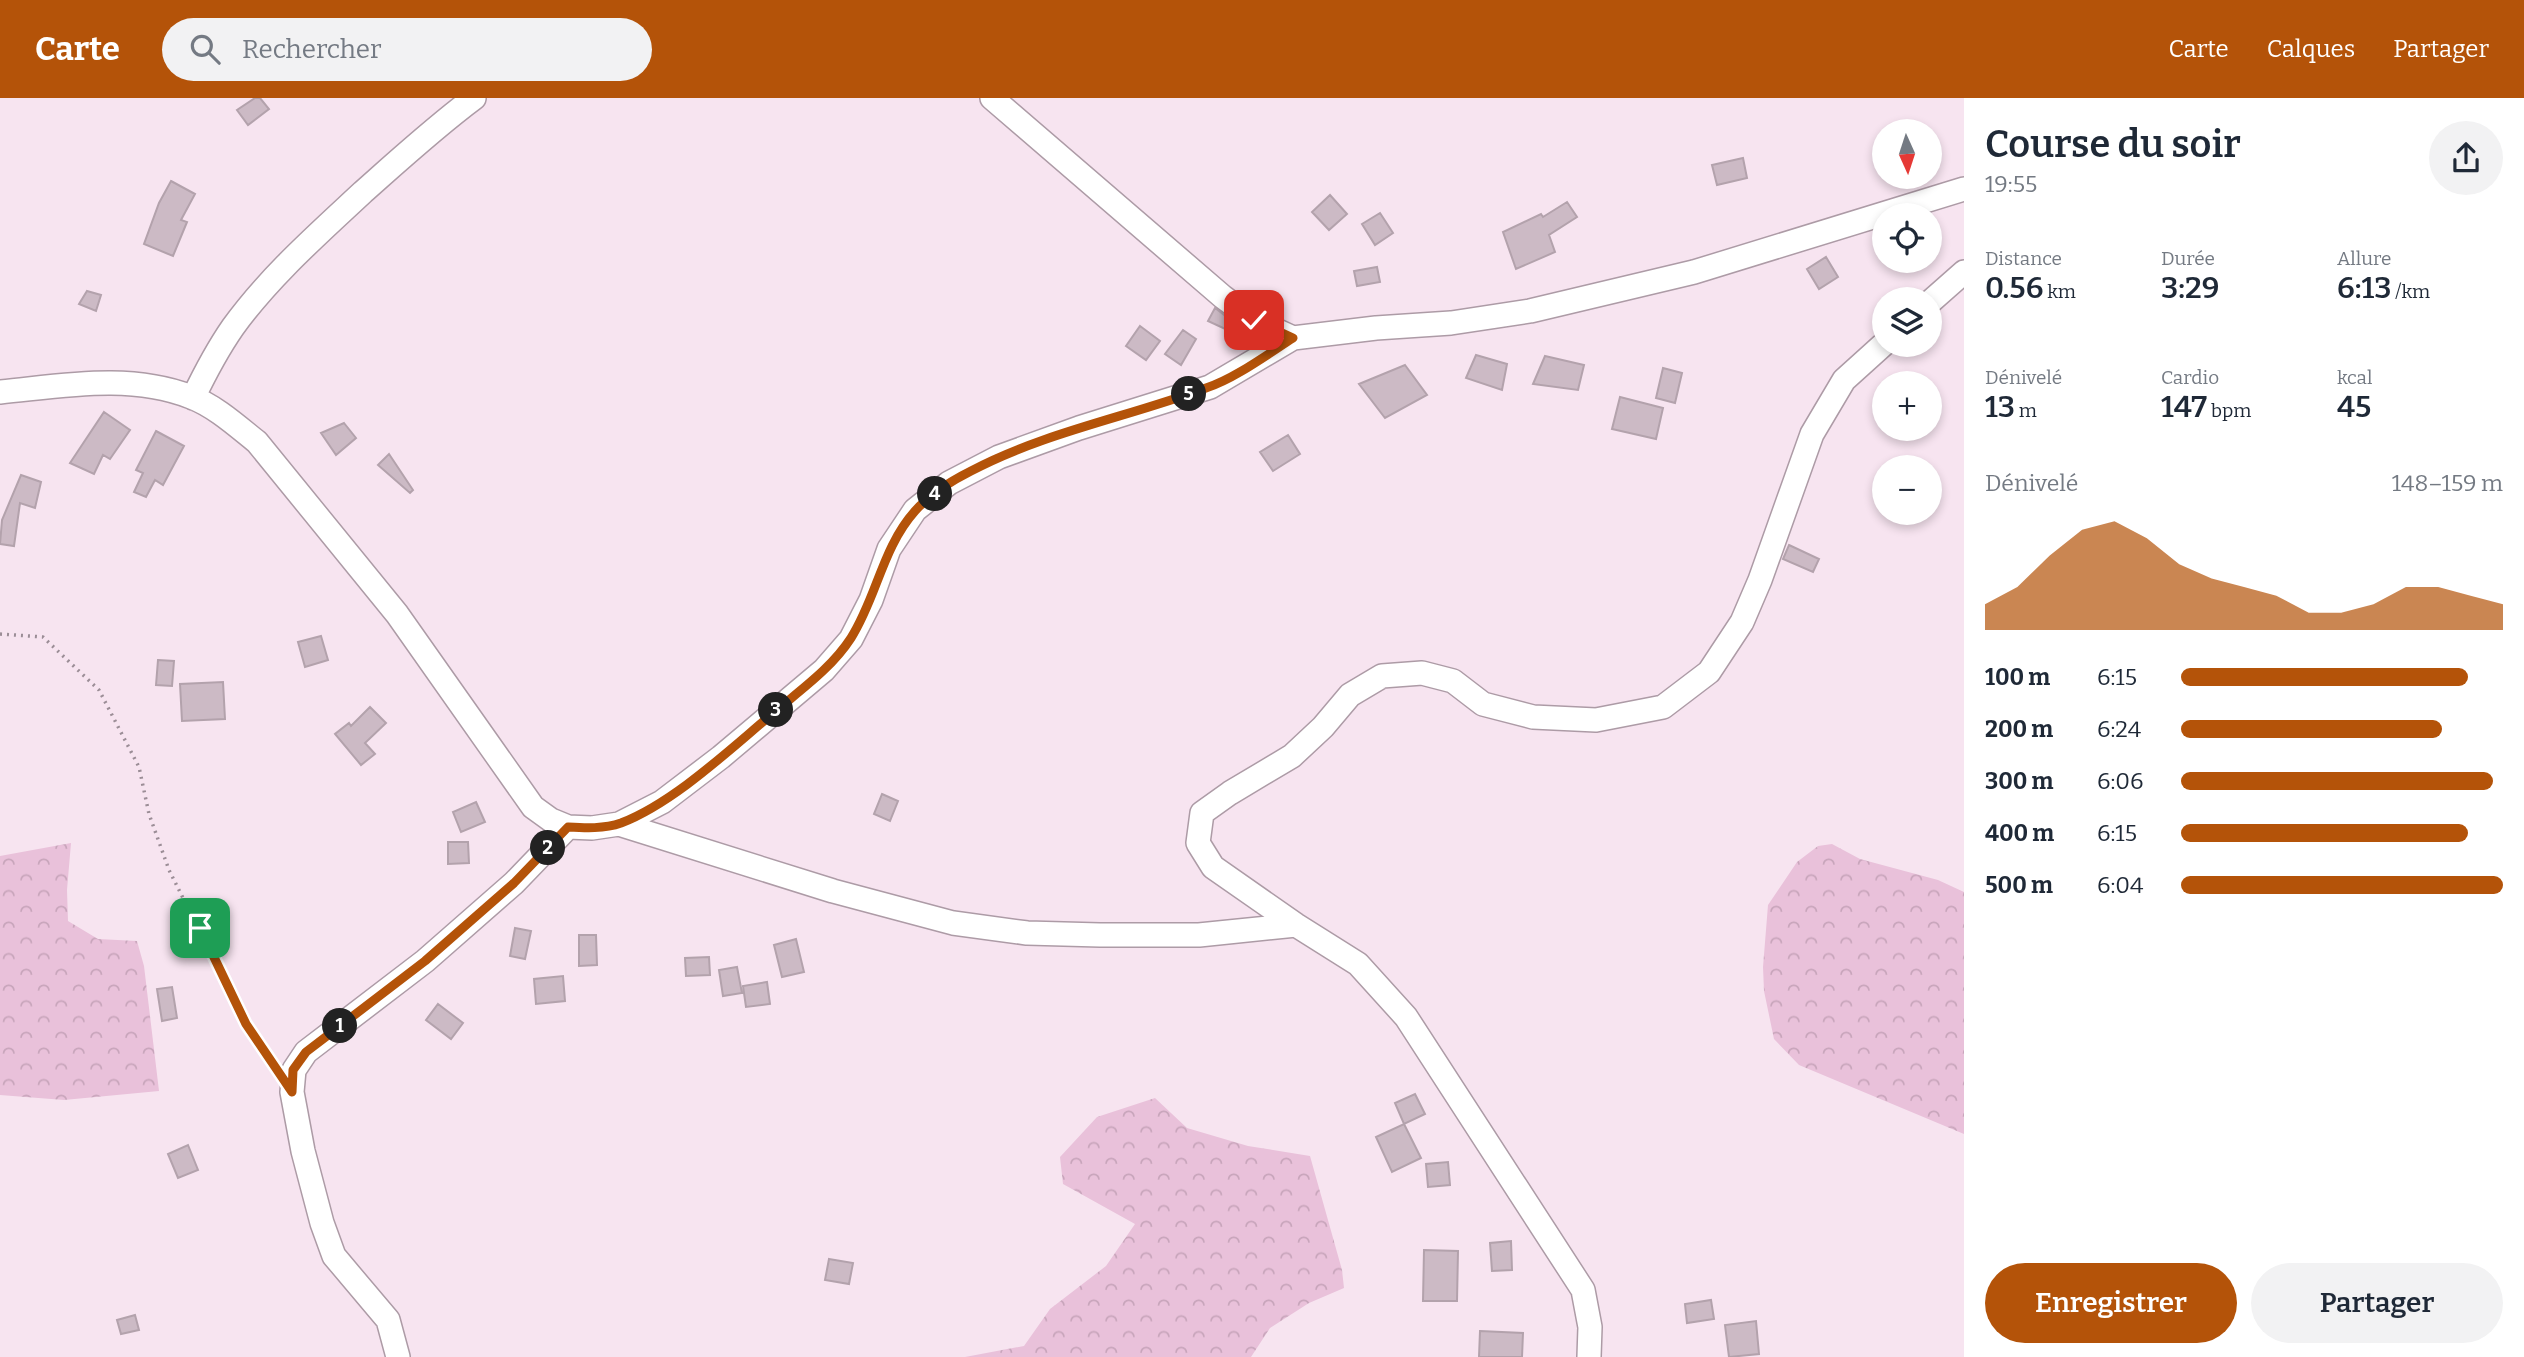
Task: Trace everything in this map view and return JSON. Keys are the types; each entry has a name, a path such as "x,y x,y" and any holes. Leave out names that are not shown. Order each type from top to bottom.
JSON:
{"street":[{"path":"193,398 210,363 233,326 271,281 400,158 474,98"},
{"path":"992,98 1223,296 1254,320 1293,338"},
{"path":"0,392 104,383 163,388 193,398 232,421 257,442 397,614 533,807 551,820 568,827 592,828 619,824 672,794 721,757 824,670 851,639 871,600 889,549 915,510 948,483 999,457 1079,428 1210,387 1293,338 1376,328 1451,323 1530,311 1694,272 1964,189"},
{"path":"1942,291 1964,272"},
{"path":"1590,1357 1590,1327 1583,1290 1406,1017 1358,964 1213,867 1198,843 1202,813 1292,756 1323,727 1350,695 1382,676 1422,673 1453,681 1483,704 1533,718 1596,720 1664,707 1709,672 1742,622 1760,580 1812,434 1844,380 1872,355"},
{"path":"619,824 833,891 953,923 1027,933 1101,935 1199,935 1296,925"},
{"path":"398,1357 388,1320 334,1256 303,1151 292,1092 293,1070 306,1052 425,961 514,883 568,827"}],"path":[{"path":"0,634 43,636 99,690 139,767 149,814 169,870 246,1024 292,1092"}],"green space":[{"path":"71,843 67,890 68,921 98,939 137,941 144,966 159,1091 64,1100 0,1095 0,856"},
{"path":"1832,844 1860,859 1938,880 1964,892 1964,1134 1799,1065 1774,1039 1764,991 1763,967 1768,905 1797,862 1818,846"},
{"path":"1155,1098 1187,1128 1248,1146 1310,1156 1342,1270 1344,1288 1309,1303 1270,1328 1251,1357 965,1357 1024,1346 1050,1309 1106,1266 1135,1224 1063,1184 1060,1157 1097,1117"}],"building":[{"path":"255,98 260,98 269,109 248,125 237,110"},
{"path":"1743,158 1747,178 1717,185 1712,165"},
{"path":"171,181 195,194 181,220 187,222 173,256 144,244 159,203"},
{"path":"1330,195 1347,214 1329,230 1312,212"},
{"path":"1567,202 1577,217 1549,235 1555,252 1516,269 1503,232 1541,214 1543,217"},
{"path":"1380,213 1393,233 1375,245 1362,224"},
{"path":"1826,257 1838,277 1819,289 1807,269"},
{"path":"1377,267 1380,282 1357,286 1354,271"},
{"path":"87,291 101,295 96,311 79,304"},
{"path":"1215,308 1240,327 1236,334 1208,321"},
{"path":"1140,326 1160,341 1146,360 1126,346"},
{"path":"1183,330 1196,339 1181,365 1165,354"},
{"path":"1476,355 1507,364 1502,390 1466,378"},
{"path":"1545,356 1584,365 1578,390 1533,384"},
{"path":"1405,365 1427,395 1385,418 1359,384"},
{"path":"1663,368 1682,373 1675,403 1656,398"},
{"path":"1620,397 1663,408 1656,439 1612,429"},
{"path":"104,412 130,430 110,459 103,455 94,474 70,463"},
{"path":"344,423 356,438 336,455 321,433"},
{"path":"156,431 184,446 163,485 155,480 146,497 134,492 143,473 136,470"},
{"path":"1288,435 1300,454 1273,471 1260,452"},
{"path":"389,454 413,490 410,493 378,465"},
{"path":"21,475 41,482 35,508 20,503 14,546 0,544 2,520"},
{"path":"1789,545 1819,559 1813,572 1783,559"},
{"path":"321,636 328,660 305,667 298,642"},
{"path":"158,660 174,661 172,686 156,685"},
{"path":"223,682 225,719 182,721 180,684"},
{"path":"370,707 386,723 365,743 375,754 361,765 335,734 349,723 351,726"},
{"path":"882,794 898,801 890,821 874,814"},
{"path":"476,802 485,822 461,832 453,812"},
{"path":"448,842 468,842 469,863 448,864"},
{"path":"515,928 531,931 525,959 510,956"},
{"path":"579,935 596,935 597,965 579,966"},
{"path":"796,939 804,972 782,977 774,945"},
{"path":"709,957 710,975 686,976 685,958"},
{"path":"737,967 742,993 723,996 719,970"},
{"path":"563,976 565,1001 536,1004 534,979"},
{"path":"767,982 770,1004 746,1007 743,986"},
{"path":"172,987 177,1018 162,1021 157,989"},
{"path":"438,1004 463,1023 451,1039 426,1020"},
{"path":"1415,1094 1425,1114 1404,1124 1395,1103"},
{"path":"1404,1124 1421,1158 1392,1172 1376,1137"},
{"path":"188,1145 198,1170 178,1178 168,1154"},
{"path":"1448,1162 1450,1185 1428,1187 1426,1164"},
{"path":"1511,1241 1512,1270 1492,1271 1490,1243"},
{"path":"1424,1250 1458,1251 1457,1301 1423,1301"},
{"path":"829,1259 853,1263 849,1284 825,1280"},
{"path":"1711,1300 1714,1319 1687,1323 1685,1304"},
{"path":"135,1315 139,1330 121,1334 117,1320"},
{"path":"1756,1321 1759,1354 1729,1357 1725,1325"},
{"path":"1480,1331 1523,1333 1522,1357 1479,1357"}],"route":[{"path":"200,928 246,1024 292,1092 293,1070 306,1052 425,961 514,883 568,827 592,828 619,824 662,802 721,757 824,670 851,639 871,600 889,549 915,510 948,483 999,457 1079,428 1210,387 1293,338 1254,320"}]}
